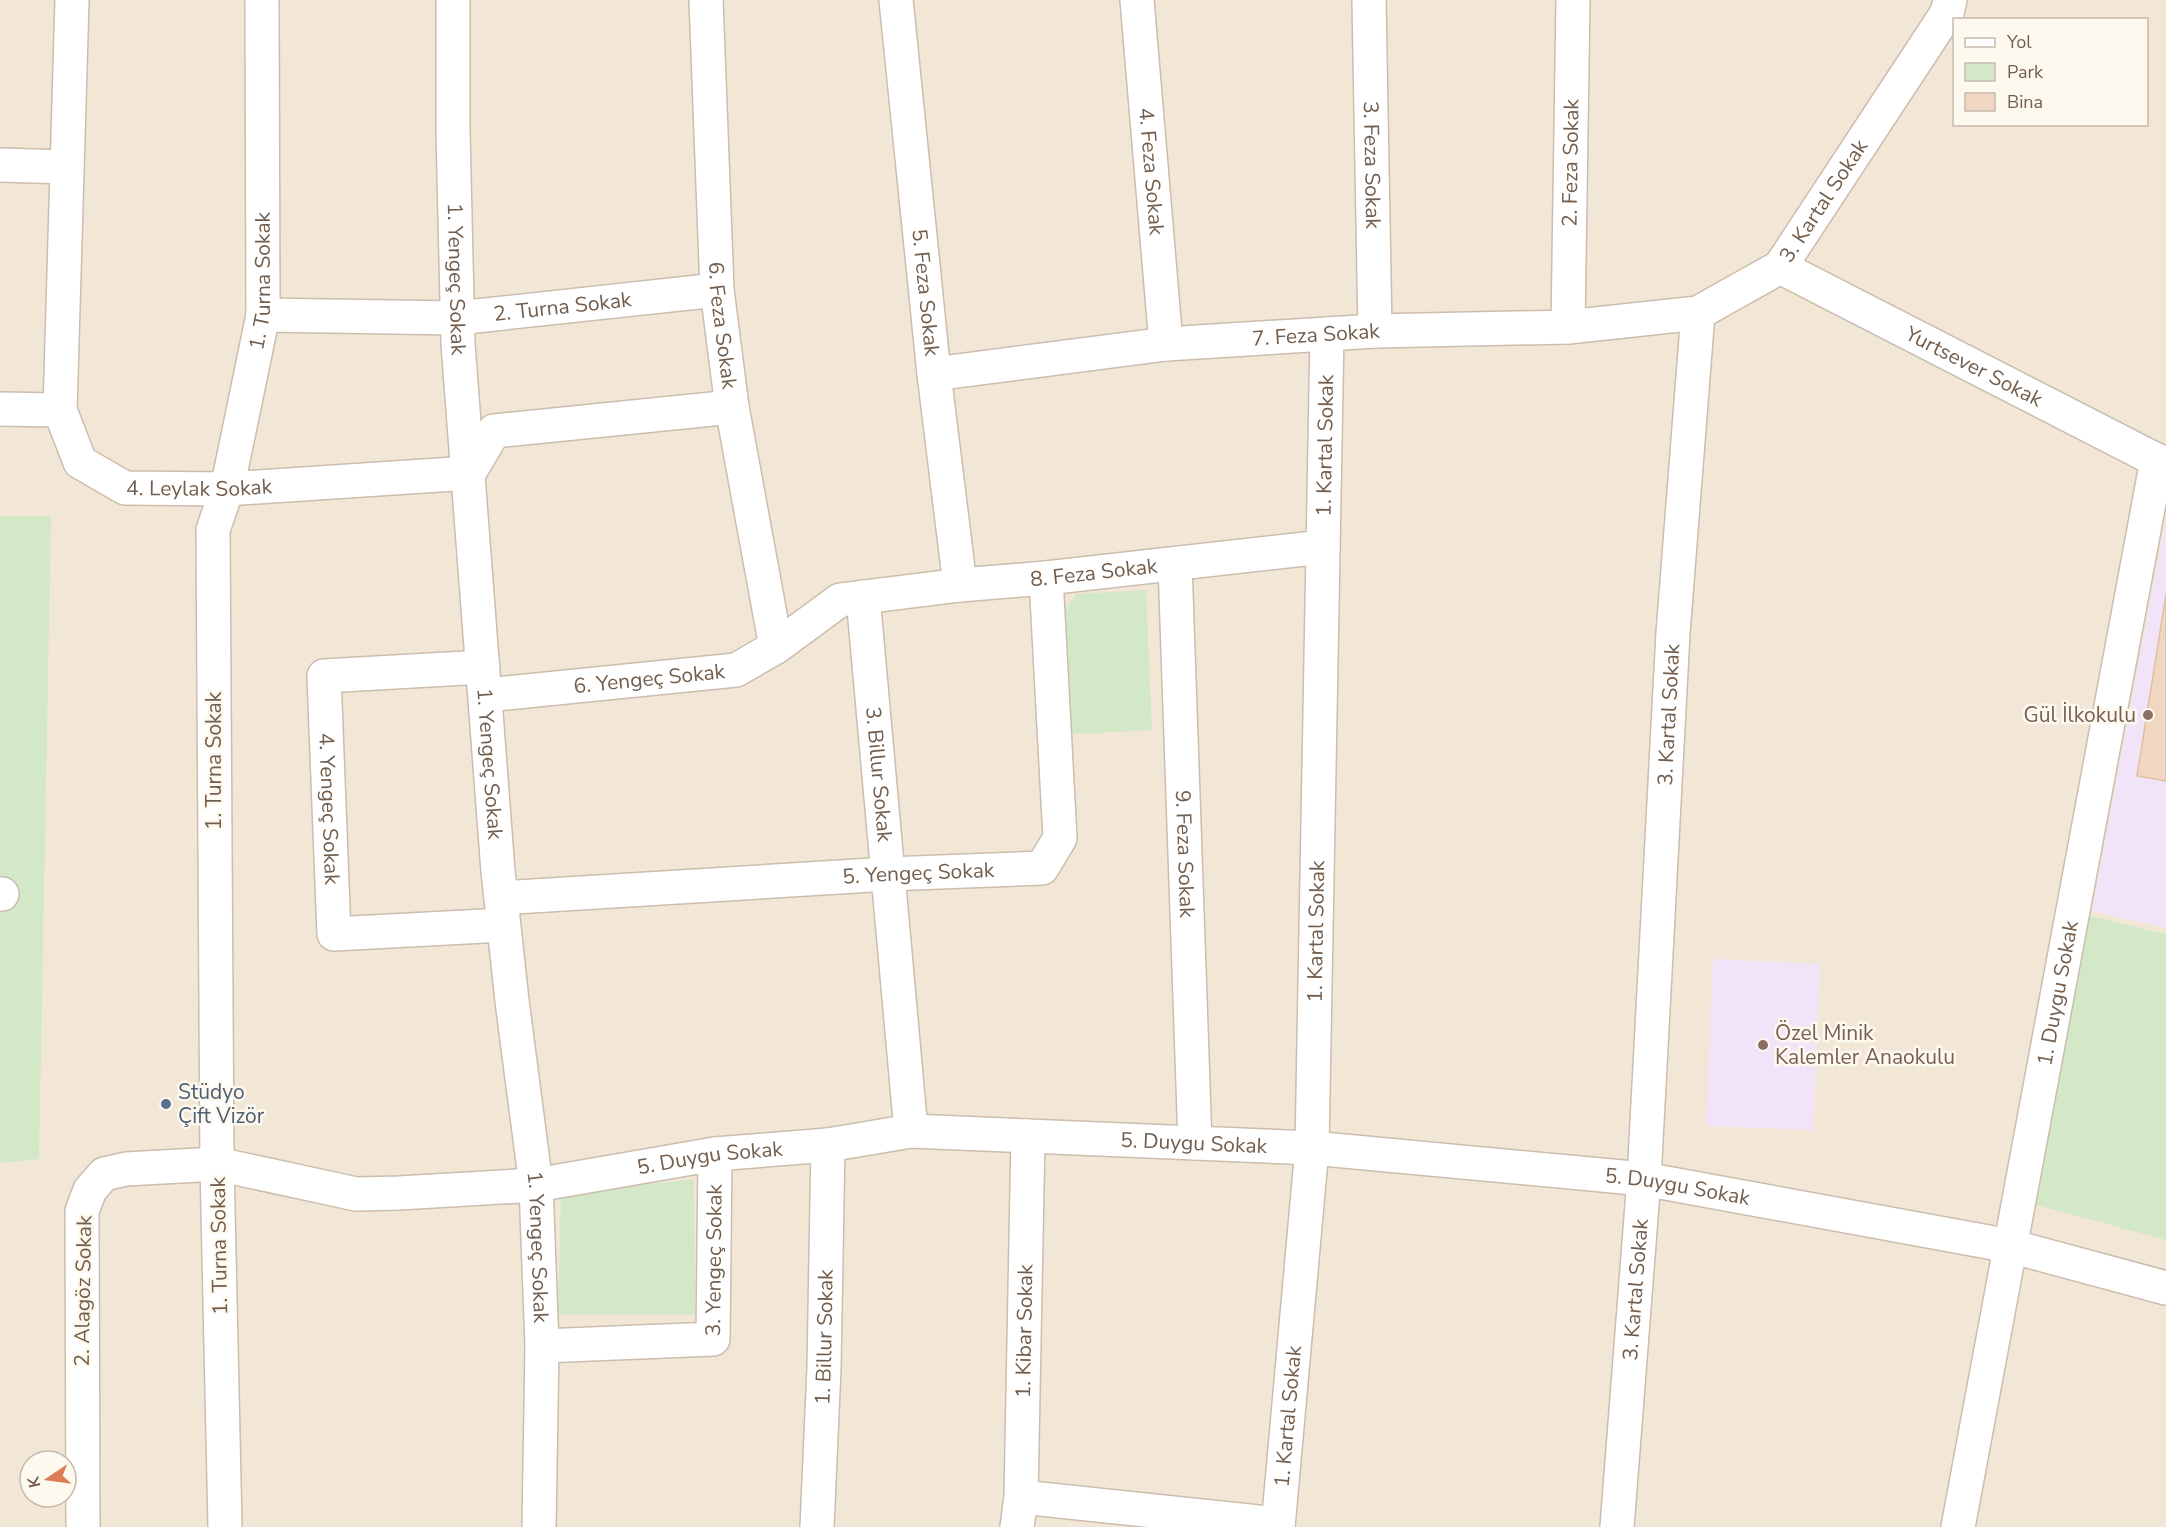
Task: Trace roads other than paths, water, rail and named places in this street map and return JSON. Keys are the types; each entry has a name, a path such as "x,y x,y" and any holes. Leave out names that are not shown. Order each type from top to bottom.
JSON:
{"street":[{"name":"4. Leylak Sokak","path":"72,0 60,410 80,462 125,488 228,489 469,473"},
{"name":"1. Turna Sokak","path":"225,1527 217,1164 213,530 228,489 263,315 262,0"},
{"name":"1. Yengeç Sokak","path":"453,0 457,318 502,911 536,1185 542,1346 539,1527"},
{"name":"6. Feza Sokak","path":"706,0 717,290 732,407 776,647"},
{"name":"5. Feza Sokak","path":"896,0 934,374 960,585"},
{"name":"4. Feza Sokak","path":"1137,0 1166,344"},
{"name":"3. Feza Sokak","path":"1369,0 1375,331"},
{"name":"2. Feza Sokak","path":"1568,327 1573,0"},
{"name":"3. Kartal Sokak","path":"1617,1527 1644,1179 1673,633 1698,313 1780,267 1947,13 1950,0"},
{"path":"0,165 67,167"},
{"name":"Yurtsever Sokak","path":"1780,267 2161,462"},
{"name":"2. Turna Sokak","path":"263,315 457,318 717,290"},
{"name":"7. Feza Sokak","path":"934,374 1166,344 1375,331 1568,327 1698,313"},
{"name":"1. Kartal Sokak","path":"1278,1526 1312,1148 1327,334"},
{"path":"469,473 494,431 732,407"},
{"path":"0,410 60,410"},
{"name":"1. Duygu Sokak","path":"1961,1526 2010,1246 2161,462"},
{"name":"8. Feza Sokak","path":"863,597 1323,547"},
{"name":"9. Feza Sokak","path":"1175,564 1196,1143"},
{"name":"5. Yengeç Sokak","path":"502,911 888,874 1042,868 1060,838 1046,578"},
{"name":"6. Yengeç Sokak","path":"484,681 736,670 776,647 840,600 863,597"},
{"name":"3. Billur Sokak","path":"863,597 911,1131"},
{"name":"4. Yengeç Sokak","path":"484,681 324,676 334,933 502,911"},
{"name":"5. Duygu Sokak","path":"217,1164 356,1194 536,1185 715,1154 828,1145 911,1131 1312,1148 1644,1179 2010,1246 2166,1288"},
{"name":"1. Kibar Sokak","path":"1019,1512 1028,1136"},
{"name":"1. Billur Sokak","path":"817,1527 824,1368 828,1145"},
{"name":"3. Yengeç Sokak","path":"542,1346 713,1339 715,1154"},
{"name":"2. Alagöz Sokak","path":"83,1527 82,1210 90,1190 104,1174 126,1169 217,1164"},
{"path":"1019,1512 1278,1526"}],"place":[{"name":"Gül İlkokulu","path":"2148,715"},
{"name":"Özel Minik Kalemler Anaokulu","path":"1763,1045"},
{"name":"Stüdyo Çift Vizör","path":"166,1104"}]}
